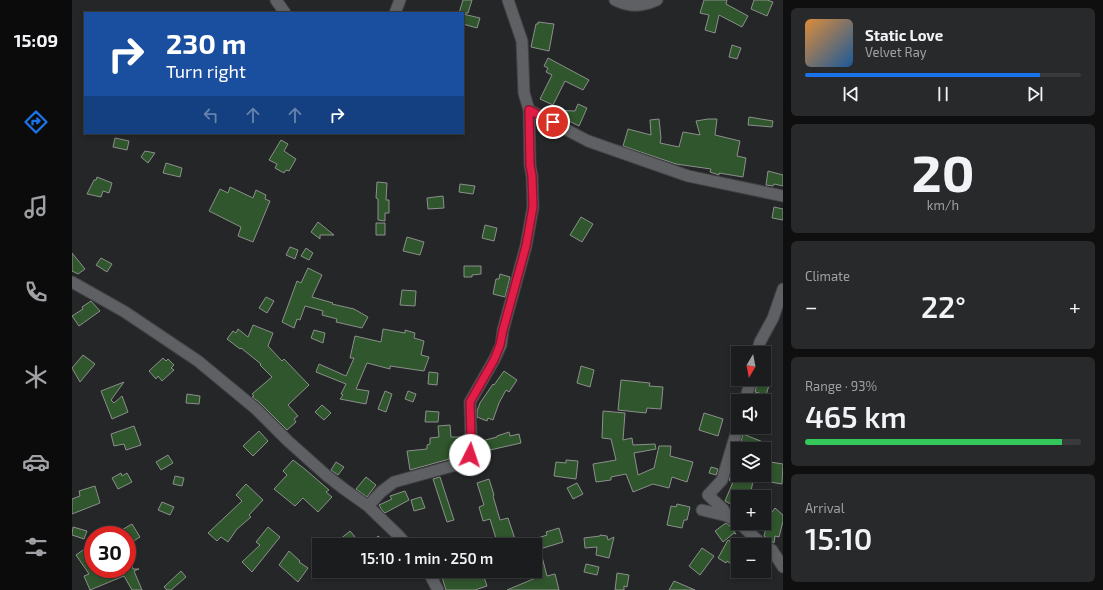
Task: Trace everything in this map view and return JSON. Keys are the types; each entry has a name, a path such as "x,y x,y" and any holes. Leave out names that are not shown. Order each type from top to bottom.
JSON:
{"street":[{"path":"276,0 284,12"},
{"path":"395,12 400,0"},
{"path":"368,506 380,492 394,482 456,465 464,461 470,455 470,402 494,360 500,345 526,246 533,207 532,176 530,165 529,110 524,93 522,41 508,0"},
{"path":"615,0 627,5 639,6 657,0"},
{"path":"529,110 588,141 688,176 783,196"},
{"path":"72,282 125,312 198,361 256,409 288,441 326,475 368,506 401,538"},
{"path":"759,346 773,318 783,289"},
{"path":"727,516 723,509 708,496 722,480 736,434"},
{"path":"702,510 727,516 731,519"},
{"path":"746,530 756,538"},
{"path":"771,549 783,567"},
{"path":"432,578 438,590"}],"building":[{"path":"463,0 472,0 468,13 459,12"},
{"path":"704,0 727,0 726,4 748,16 742,27 719,15 715,33 705,30 709,15 700,13"},
{"path":"754,0 767,0 773,2 767,16 751,9"},
{"path":"464,14 480,18 477,28 464,24"},
{"path":"538,22 554,24 549,51 531,47 536,24 538,24"},
{"path":"732,45 741,48 737,59 729,57"},
{"path":"548,58 589,80 583,90 565,81 553,105 540,99 552,75 546,72 548,68 544,66"},
{"path":"578,104 587,108 579,126 547,110 575,111"},
{"path":"749,117 773,121 772,127 748,125"},
{"path":"659,119 661,138 660,143 679,147 683,132 700,135 696,121 717,119 715,135 740,141 737,156 746,158 743,177 719,173 719,175 710,172 711,169 676,164 623,146 628,129 651,135 650,120"},
{"path":"115,138 129,141 127,150 113,147"},
{"path":"281,140 288,144 284,151 296,159 289,171 286,170 284,173 275,168 277,164 269,160"},
{"path":"145,151 155,153 148,163 141,157"},
{"path":"166,163 182,168 180,177 163,173"},
{"path":"768,171 783,175 783,186 774,184 773,186 766,185"},
{"path":"97,177 112,183 109,193 103,191 101,197 87,194"},
{"path":"377,182 387,183 386,200 389,200 389,213 385,213 385,221 378,220 378,199 376,198"},
{"path":"460,184 475,186 473,194 459,192"},
{"path":"230,187 253,198 256,190 266,195 265,199 270,201 253,242 238,236 241,227 209,211 220,189 228,193"},
{"path":"443,196 444,208 428,209 427,198"},
{"path":"774,207 783,209 783,220 772,218"},
{"path":"581,217 593,224 582,242 570,235"},
{"path":"318,222 334,235 320,235 320,239 311,232"},
{"path":"376,223 385,223 385,235 376,235"},
{"path":"485,225 497,228 494,241 482,238"},
{"path":"407,237 424,242 420,255 403,251"},
{"path":"290,247 298,250 295,259 286,255"},
{"path":"306,248 313,253 309,260 301,256"},
{"path":"72,253 85,269 78,274 72,271"},
{"path":"101,258 112,264 107,272 96,265"},
{"path":"464,266 481,266 481,274 472,275 472,277 464,277"},
{"path":"308,268 322,275 312,297 333,303 332,304 354,309 368,317 362,328 336,322 337,319 322,315 323,311 305,306 300,320 297,319 294,328 282,322 297,281 301,283"},
{"path":"500,274 510,277 505,297 493,294 496,279 499,279"},
{"path":"402,290 416,291 415,306 400,305"},
{"path":"266,297 274,301 267,313 259,308"},
{"path":"91,301 100,311 79,326 72,316 83,309 82,307"},
{"path":"253,325 273,333 268,346 282,361 284,359 309,385 288,405 298,416 294,419 296,422 287,430 252,397 254,396 252,394 272,377 260,365 261,364 227,339 233,331 236,333 238,329 248,337"},
{"path":"383,329 405,333 405,330 415,333 414,338 424,341 421,355 429,357 424,371 390,366 390,369 367,363 356,389 369,391 366,404 340,399 343,395 341,394 346,384 316,372 319,364 346,376 354,358 350,358 355,336 381,342"},
{"path":"314,330 325,333 323,343 311,338"},
{"path":"83,355 95,364 80,382 72,368"},
{"path":"163,358 166,361 168,359 174,365 171,368 174,370 162,381 158,376 156,379 149,371"},
{"path":"581,366 594,370 590,387 577,383"},
{"path":"504,371 517,380 509,392 506,390 499,403 493,420 488,418 487,421 477,417 477,411 480,403"},
{"path":"429,372 438,373 437,385 428,384"},
{"path":"621,380 650,383 649,386 663,387 661,409 647,408 646,413 618,410"},
{"path":"124,382 111,400 114,403 122,396 128,412 112,419 101,391"},
{"path":"756,386 769,386 766,394 755,392"},
{"path":"385,391 392,394 386,412 378,409"},
{"path":"408,391 416,394 413,402 405,399"},
{"path":"187,394 200,396 199,404 186,403"},
{"path":"322,405 331,413 324,420 315,412"},
{"path":"426,411 439,412 438,422 425,422"},
{"path":"603,411 625,413 623,440 632,438 633,445 655,444 656,449 634,453 638,475 654,468 659,446 671,446 670,456 693,462 687,482 672,477 669,488 653,484 633,492 626,474 611,477 611,480 596,482 593,464 616,460 611,439 602,438"},
{"path":"704,413 723,419 718,436 699,430"},
{"path":"450,425 451,437 462,437 462,453 453,458 410,470 407,451 427,449 427,445 430,444 430,438 439,437 438,426"},
{"path":"134,426 141,445 126,450 124,444 114,446 111,434"},
{"path":"259,431 268,441 253,456 243,446"},
{"path":"509,432 510,436 519,434 521,443 481,452 478,442"},
{"path":"743,434 763,442 741,442"},
{"path":"168,455 173,463 161,470 156,462"},
{"path":"293,460 329,490 326,492 332,497 318,512 303,498 295,506 274,489 287,475 283,471"},
{"path":"566,460 578,461 576,479 554,476 556,462 566,463"},
{"path":"336,462 344,467 338,475 331,470"},
{"path":"771,462 783,464 782,484 770,482"},
{"path":"711,467 718,469 716,475 709,473"},
{"path":"121,473 122,476 127,473 132,482 118,489 112,478"},
{"path":"175,476 184,478 182,486 173,484"},
{"path":"366,477 376,485 367,497 356,489"},
{"path":"440,477 454,520 447,522 433,479"},
{"path":"489,479 500,520 508,518 515,538 496,538 490,519 483,521 479,507 484,505 477,483"},
{"path":"733,482 753,482 751,490 731,490 731,504 725,501"},
{"path":"577,483 583,494 573,499 567,488"},
{"path":"246,484 263,500 249,515 251,517 237,529 228,542 221,537 217,541 208,533 242,501 236,495"},
{"path":"95,486 100,503 72,514 72,499 80,496 79,491"},
{"path":"405,491 409,500 385,513 382,510 379,505 392,499 390,496"},
{"path":"421,497 425,508 414,511 411,500"},
{"path":"162,502 174,507 170,515 158,510"},
{"path":"677,504 690,507 687,520 684,520 682,528 667,525 671,506 676,507"},
{"path":"775,508 783,515 779,537 775,536 774,543 771,541 771,538 764,536 766,530 771,530 771,513"},
{"path":"726,523 736,534 734,533 723,542 715,531"},
{"path":"73,527 84,530 84,539 72,535"},
{"path":"268,527 280,537 252,572 242,562 260,545 256,542"},
{"path":"559,528 563,542 542,548 542,538 538,538 547,535 546,532"},
{"path":"136,530 140,537 136,539"},
{"path":"350,531 356,538 342,538"},
{"path":"600,535 607,536 608,540 614,537 609,558 596,555 597,547 585,548 584,538"},
{"path":"728,540 731,542 731,564 727,561 726,563 718,558"},
{"path":"702,548 714,556 700,575 689,566"},
{"path":"84,549 84,567 76,555"},
{"path":"289,551 300,561 299,562 308,568 298,582 279,565"},
{"path":"542,557 547,576 555,574 559,590 507,590 536,578 542,578"},
{"path":"586,564 599,567 597,575 584,572"},
{"path":"181,571 186,577 171,590 167,590 164,587"},
{"path":"617,573 629,575 627,587 624,586 624,590 615,590"},
{"path":"136,576 142,590 132,590 125,578 136,578"},
{"path":"85,578 119,578 90,590"},
{"path":"442,578 484,578 487,586 475,590 446,590"},
{"path":"674,581 695,590 669,590"}],"route":[{"path":"470,455 470,402 494,360 500,345 526,246 533,207 532,176 530,165 529,110 553,122"}]}
